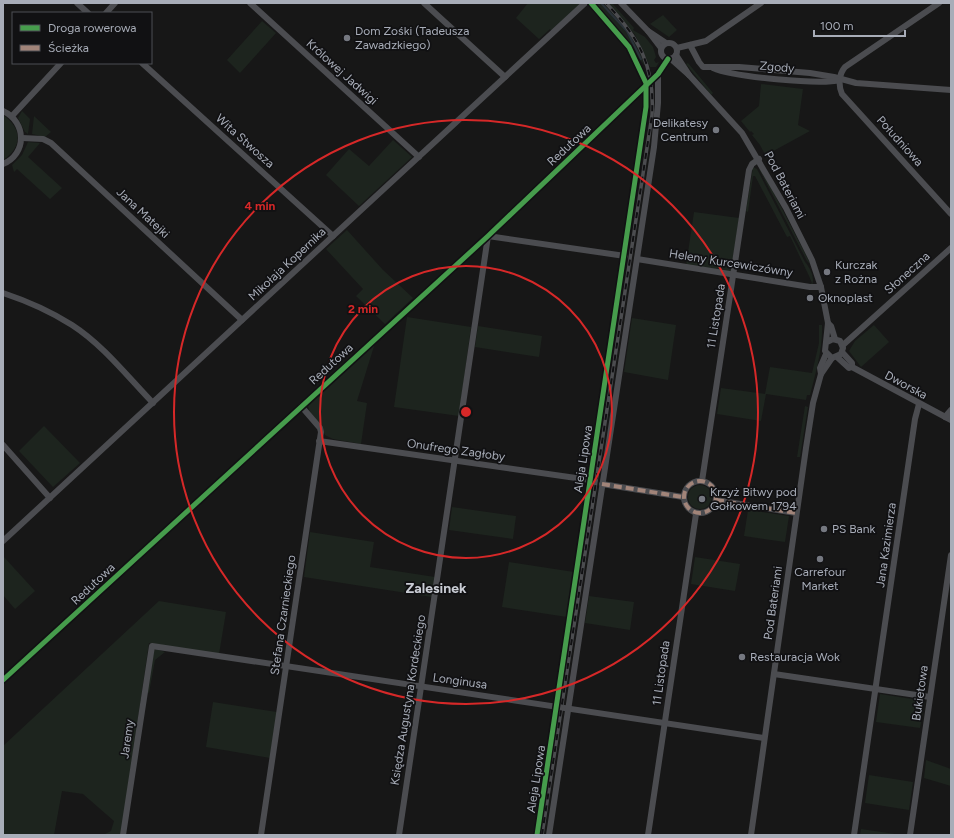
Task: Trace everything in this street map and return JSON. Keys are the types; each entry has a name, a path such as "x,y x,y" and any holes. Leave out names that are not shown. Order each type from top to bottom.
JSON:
{"street":[{"path":"77,3 87,12"},
{"path":"107,12 115,3"},
{"name":"Królowej Jadwigi","path":"250,3 419,157"},
{"path":"424,3 505,77"},
{"name":"Mikołaja Kopernika","path":"3,541 585,3"},
{"path":"591,3 627,44 646,86"},
{"path":"621,3 663,46 674,44 677,48"},
{"path":"677,48 690,46 711,38 761,3"},
{"path":"840,80 840,74 845,67 939,3"},
{"name":"Pod Bateriami","path":"663,46 662,55 672,58 685,73 689,75 742,133 759,159 812,260 821,287 828,323 831,326 835,339 843,345"},
{"name":"Zgody","path":"690,46 701,65 740,75 809,81 840,80 856,83 951,90"},
{"path":"672,58 677,48"},
{"name":"Redutowa","path":"3,680 488,236 646,86 672,58"},
{"path":"12,116 60,64"},
{"name":"Wita Stwosza","path":"143,64 333,236"},
{"name":"Aleja Lipowa","path":"549,835 654,147 658,103 658,74"},
{"name":"Południowa","path":"840,80 842,94 951,214"},
{"name":"Aleja Lipowa","path":"537,835 558,708 590,480 644,127 646,86"},
{"path":"3,111 12,116 18,124 22,138 15,156 3,164"},
{"name":"Jana Matejki","path":"22,138 43,139 51,143 242,320"},
{"name":"11 Listopada","path":"702,481 749,170 752,164 759,159"},
{"path":"488,236 625,256"},
{"name":"Księdza Augustyna Kordeckiego","path":"399,835 488,236"},
{"name":"Słoneczna","path":"843,345 951,248"},
{"name":"Heleny Kurcewiczówny","path":"637,259 810,287 821,287"},
{"path":"3,293 30,302 73,325 101,349 153,403"},
{"name":"Pod Bateriami","path":"828,323 826,328 827,342 824,348 832,356"},
{"path":"827,342 835,339"},
{"path":"842,352 843,345"},
{"name":"Pod Bateriami","path":"751,835 796,513 813,403 821,374 832,356 842,352"},
{"name":"Dworska","path":"842,352 852,364 852,367"},
{"name":"Dworska","path":"832,356 847,367 852,367 948,419"},
{"name":"Jana Kazimierza","path":"854,835 915,419 919,404"},
{"name":"Stefana Czarnieckiego","path":"261,835 320,441 320,428 301,406"},
{"path":"948,419 951,410"},
{"name":"Onufrego Zagłoby","path":"320,441 590,480"},
{"path":"3,446 22,464 50,498"},
{"path":"702,481 713,487 716,493 716,500 711,510 702,514 696,514 689,510 684,504 683,497 689,485 702,481"},
{"path":"602,484 683,497"},
{"path":"716,500 796,513"},
{"name":"11 Listopada","path":"648,835 696,514"},
{"name":"Bukietowa","path":"910,835 951,555"},
{"name":"Longinusa","path":"152,646 764,738"},
{"name":"Jaremy","path":"123,835 152,646"},
{"path":"774,674 930,697"}],"shaded area":[{"path":"528,3 579,3 580,6 552,32 550,29 539,39 516,18"},
{"path":"603,3 628,32 646,67 636,55 624,36 595,4"},
{"path":"608,3 612,3 634,28 633,30 645,37 653,47 656,57 654,60 656,63 659,62 656,67 650,67 635,35"},
{"path":"663,15 677,30 669,37 650,24"},
{"path":"262,21 276,33 240,73 227,60"},
{"path":"688,63 713,93 711,95 686,64"},
{"path":"761,84 803,89 798,125 810,131 766,155 774,172 760,145 752,135 754,134 751,131 750,132 741,121 759,106"},
{"path":"22,111 30,119 28,134 25,132 18,118"},
{"path":"3,115 14,126 18,138 17,143 10,155 3,160"},
{"path":"34,116 51,132 45,137 32,134"},
{"path":"393,140 412,157 359,206 326,175 349,149 369,166"},
{"path":"28,142 40,143 28,157 62,188 50,199 17,169 14,172 12,165 22,155"},
{"path":"753,167 757,169 811,271 813,277 812,286 810,284 812,283 809,276 790,236 787,237 755,176 753,176 748,212 746,211"},
{"path":"761,168 811,265 807,261 759,169"},
{"path":"694,212 739,218 731,272 686,266"},
{"path":"347,230 383,270 413,298 385,324 356,296 363,289 326,249"},
{"path":"407,317 471,327 459,416 394,407"},
{"path":"632,318 676,325 668,380 624,372"},
{"path":"819,325 822,325 822,334 817,369 810,395 807,395 806,400 766,394 761,421 717,414 721,388 765,394 770,367 812,373 819,343"},
{"path":"874,325 889,342 861,367 849,351 855,341"},
{"path":"478,326 542,336 539,357 475,347"},
{"path":"375,343 357,401 367,403 361,444 333,439 325,435 311,414 308,406"},
{"path":"805,406 808,407 800,457 797,457"},
{"path":"44,426 80,463 53,487 19,451"},
{"path":"700,485 709,488 712,497 709,506 700,509 691,506 688,497 691,488"},
{"path":"452,507 516,516 513,539 449,530"},
{"path":"748,510 789,516 785,542 744,536"},
{"path":"310,532 374,542 370,567 435,577 432,597 304,577"},
{"path":"3,556 35,591 15,609 3,595"},
{"path":"695,557 740,564 735,591 691,584"},
{"path":"509,562 574,572 567,617 502,607"},
{"path":"589,596 634,602 630,630 585,623"},
{"path":"159,601 226,612 219,654 149,643 121,835 103,835 111,831 114,821 83,794 62,791 54,835 3,835 3,746"},
{"path":"156,649 165,652 155,660 149,693 147,692 154,650"},
{"path":"880,694 925,701 920,728 876,722"},
{"path":"213,702 277,712 270,758 206,747"},
{"path":"926,760 951,769 951,786 924,778"},
{"path":"869,775 913,782 909,810 865,803"},
{"path":"861,829 902,835 860,835"}],"waterway":[{"path":"601,3 627,31 641,59"}],"railway":[{"path":"542,835 652,115 651,82 642,54 628,28 606,3"}],"marked path":[{"path":"697,481 703,481 712,485 716,497 712,509 703,513 697,513 688,509 684,500 684,494 688,485 697,481"},
{"path":"602,484 683,497"},
{"path":"716,500 796,513"}],"cycle path":[{"path":"537,835 646,107 646,83 629,47 591,3"},
{"path":"3,680 488,236 658,74 668,59"}],"place":[{"name":"Dom Zośki (Tadeusza Zawadzkiego)","path":"347,38"},
{"name":"Delikatesy Centrum","path":"716,130"},
{"name":"Kurczak z Rożna","path":"827,272"},
{"name":"Oknoplast","path":"810,298"},
{"name":"Krzyż Bitwy pod Gołkowem 1794","path":"702,499"},
{"name":"PS Bank","path":"824,529"},
{"name":"Carrefour Market","path":"820,559"},
{"name":"Restauracja Wok","path":"742,657"}],"district":[{"name":"Zalesinek","path":"436,588"}]}
